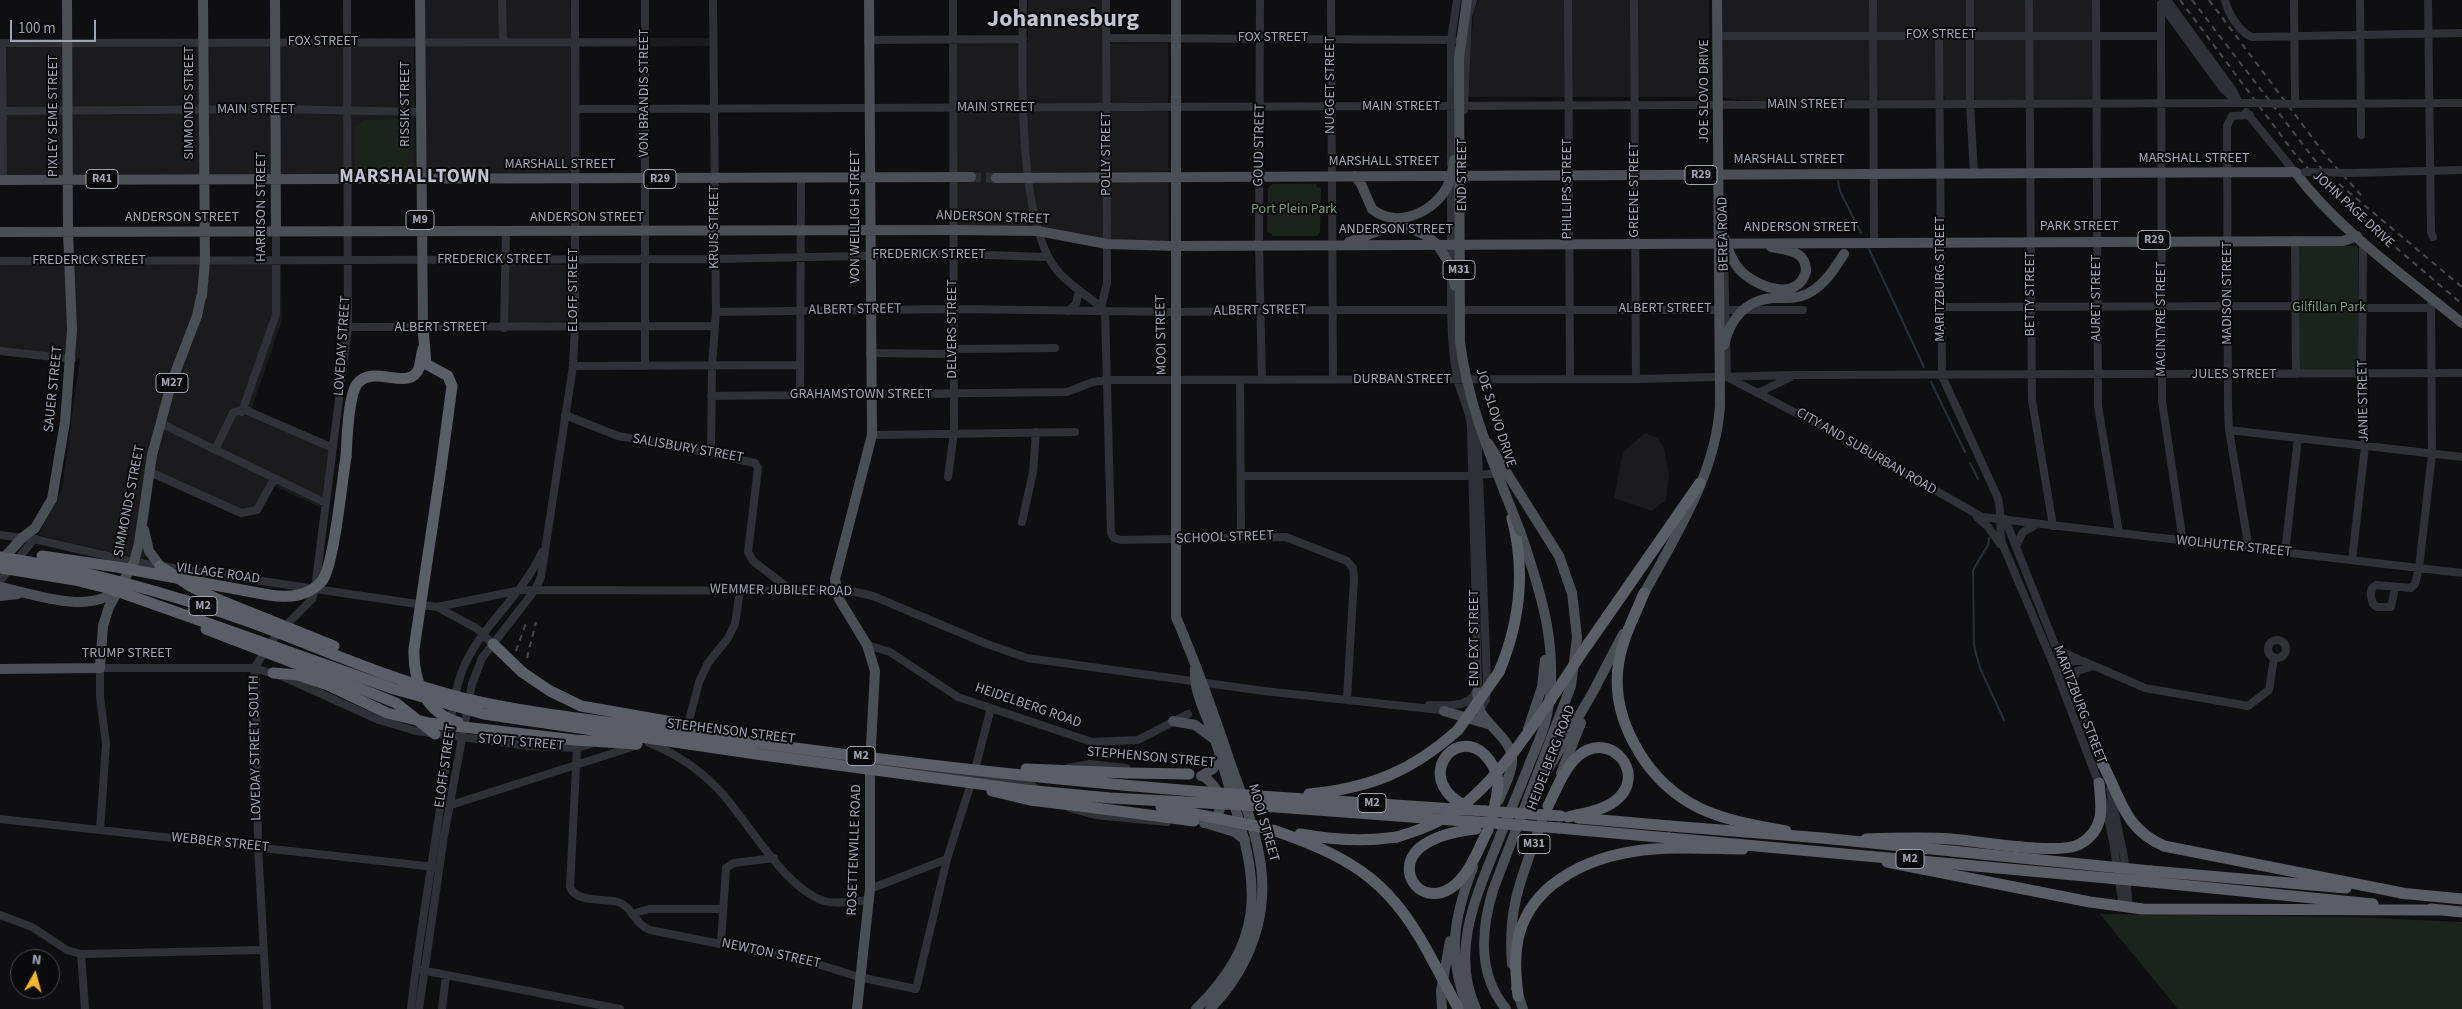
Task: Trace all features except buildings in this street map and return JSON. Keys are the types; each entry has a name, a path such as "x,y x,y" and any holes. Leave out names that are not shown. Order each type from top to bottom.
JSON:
{"highway":[{"path":"0,552 83,562 283,597 304,594 322,580 330,562 346,456 352,400 358,384 369,376 401,379 412,377 419,369 423,349 423,328"},
{"path":"423,349 426,364 448,376 452,386 414,649 414,672 424,695 443,716 492,730"},
{"path":"1110,798 1220,817 1269,829 1340,840 1368,841 1397,837 1418,830 1451,814 1485,786 1506,762 1700,483"},
{"path":"1263,800 1319,793 1377,782 1424,757 1458,730 1499,672 1511,638 1518,607 1520,572 1517,544 1504,488"},
{"name":"M2","path":"0,557 104,576 143,586 250,622 400,680 464,698 511,708 954,780 1110,798 1263,800"},
{"path":"160,566 190,586 217,599 464,698"},
{"name":"M2","path":"0,568 76,580 115,589 394,689 455,707 510,719 766,750 951,767 1263,800 1483,820 1561,824 1667,838 2462,899"},
{"path":"115,589 142,604 396,703 435,734"},
{"path":"1644,593 1620,654 1617,677 1620,705 1638,750 1660,780 1691,804 1718,815 1754,825 1822,838"},
{"path":"493,644 522,672 550,691 581,706 717,730 766,750"},
{"path":"273,673 298,675 328,685 387,713 405,719 454,727 575,740 766,750"},
{"path":"1548,806 1567,770 1577,756 1598,747 1612,750 1619,755 1627,768 1628,781 1623,794 1611,804 1561,824"},
{"path":"1483,820 1424,844 1410,860 1409,875 1412,882 1422,891 1428,893 1443,892 1452,887 1470,866 1483,820 1497,794 1496,771 1489,759 1480,750 1457,748 1447,753 1442,761 1440,769 1441,783 1450,796 1483,820"},
{"path":"2101,762 2130,822 2149,839 2164,846 2406,894"},
{"path":"951,767 1189,774"},
{"path":"954,780 1030,800 1201,822"},
{"path":"1844,840 1915,837 2058,848 2080,844 2094,832 2101,818 2099,783"},
{"path":"1269,829 1344,859 1376,882 1406,914 1462,1009"},
{"path":"1520,1003 1516,969 1519,937 1532,905 1541,894 1578,868 1613,854 1639,850 1667,838"},
{"name":"M2","path":"1667,838 1822,838 1844,840 2462,912"},
{"path":"1841,852 2122,907 2438,910"}],"main road":[{"name":"PIXLEY SEME STREET","path":"67,0 68,232"},
{"name":"SIMMONDS STREET","path":"100,668 102,626 115,589 134,562 160,423 172,381 197,316 201,296 205,261 203,0"},
{"name":"HARRISON STREET","path":"275,0 276,232"},
{"name":"RISSIK STREET","path":"420,0 420,233 423,328"},
{"name":"VON WEILLIGH STREET","path":"869,0 870,394 872,435"},
{"name":"MOOI STREET","path":"1176,0 1176,617 1195,667 1219,756 1240,822 1250,860 1253,886 1246,935 1230,968 1213,992 1196,1009"},
{"name":"JOE SLOVO DRIVE","path":"1467,0 1460,36 1458,121 1458,311 1460,342 1468,388 1539,586 1549,629 1551,663 1547,716"},
{"name":"JOE SLOVO DRIVE","path":"1593,692 1700,483 1713,448 1720,405 1721,356 1717,0"},
{"path":"1355,176 1361,184 1367,201 1372,208 1388,217 1403,218 1420,213 1435,202 1446,188 1451,175 1458,121"},
{"name":"MARSHALL STREET","path":"996,178 1107,179 1259,176 2300,172"},
{"name":"JOHN PAGE DRIVE","path":"2300,172 2315,197 2342,223 2462,323"},
{"name":"MARSHALL STREET","path":"1,180 870,179 971,177"},
{"path":"1719,219 1735,262 1753,281 1771,288 1788,289 1798,284 1806,272 1805,261 1799,254 1752,242"},
{"path":"2326,240 2338,234 2342,223"},
{"path":"1345,244 1383,229 1407,228 1423,234 1438,245 1448,261 1453,275 1458,311"},
{"name":"ANDERSON STREET","path":"0,232 1038,231 1107,244 1175,246 1983,241"},
{"name":"SAUER STREET","path":"0,562 29,538 41,521 55,488 72,359 68,232"},
{"name":"PARK STREET","path":"1983,241 2342,240 2360,238"},
{"path":"1721,356 1729,329 1743,310 1762,300 1791,298 1813,291 1827,278 1844,254 1854,246 1871,241"},
{"path":"1477,427 1559,556 1575,607 1577,637 1571,686 1520,818 1485,916 1483,935 1484,960 1493,994 1501,1009"},
{"name":"ROSETTENVILLE ROAD","path":"857,1009 859,977 870,895 870,764 875,671 867,645 848,615 836,589 836,568 872,435"},
{"path":"144,512 146,542 154,559 160,566"},
{"path":"0,587 90,603 107,597 115,589"},
{"path":"0,596 31,594"},
{"path":"1442,1009 1441,991 1458,907 1483,820 1511,771 1520,751 1539,695 1549,629"},
{"name":"TRUMP STREET","path":"0,669 100,668"},
{"name":"MOOI STREET","path":"1198,682 1251,818 1263,873 1262,906 1254,939 1238,974 1210,1009"},
{"path":"1477,692 1480,713 1502,736 1510,749 1512,759 1511,771"},
{"path":"1520,818 1593,692"},
{"name":"HEIDELBERG ROAD","path":"1520,1003 1511,961 1512,914 1518,887 1593,692"},
{"path":"1444,711 1492,726"},
{"name":"HEIDELBERG ROAD","path":"1476,1009 1469,991 1465,959 1465,942 1471,913 1547,716"},
{"path":"1173,721 1198,727 1215,740"},
{"path":"1201,822 1217,817 1220,808 1220,795 1213,783 1202,776 1213,769 1219,756"},
{"name":"STEPHENSON STREET","path":"1189,774 1227,779 1236,783 1239,787"},
{"name":"STEPHENSON STREET","path":"1201,822 1240,822 1251,818"},
{"path":"1201,822 1235,832 1245,840"},
{"path":"1458,907 1455,958 1462,1009"},
{"path":"1491,985 1506,1009"}],"street":[{"name":"LOVEDAY STREET","path":"254,668 275,637 312,599 315,589 348,327 347,0"},
{"path":"502,0 503,42"},
{"name":"ELOFF STREET","path":"411,1009 416,969 435,867 451,805 472,684 482,658 534,590 541,577 573,366 576,325 574,260 574,0"},
{"name":"VON BRANDIS STREET","path":"645,0 645,366"},
{"name":"KRUIS STREET","path":"711,454 712,366 716,312 713,0"},
{"name":"DELVERS STREET","path":"948,477 954,432 953,0"},
{"path":"1023,0 1024,108 1028,178 1038,231 1048,257 1056,269 1078,291 1103,310"},
{"name":"POLLY STREET","path":"1106,0 1107,289 1103,310 1108,380 1111,533"},
{"name":"GOUD STREET","path":"1260,0 1259,245 1262,380"},
{"name":"NUGGET STREET","path":"1331,0 1333,379"},
{"name":"END STREET","path":"1457,0 1451,40 1451,244 1458,311 1470,380"},
{"name":"END STREET","path":"1458,380 1458,311 1464,244 1464,107 1469,38 1468,16 1473,0"},
{"name":"PHILLIPS STREET","path":"1568,0 1568,310 1570,379"},
{"name":"GREENE STREET","path":"1634,0 1636,379"},
{"name":"BEREA ROAD","path":"1722,0 1722,174 1728,377"},
{"path":"1871,241 1874,105 1872,0"},
{"path":"1970,0 1970,104 1974,174"},
{"name":"BETTY STREET","path":"2030,0 2030,308 2032,400 2053,526"},
{"name":"AURET STREET","path":"2096,0 2098,414 2119,533"},
{"path":"2225,0 2231,16 2249,37 2462,33"},
{"path":"2293,104 2294,0"},
{"path":"2360,0 2361,135"},
{"path":"2428,0 2431,232 2433,237"},
{"name":"MACINTYRE STREET","path":"2162,1 2160,104 2162,375 2164,420 2183,542"},
{"name":"JOHN PAGE DRIVE","path":"2162,1 2232,89 2250,115 2300,172"},
{"name":"MARITZBURG STREET","path":"1939,35 1942,376 1998,496 2003,521 2016,546 2101,762 2118,822 2124,857 2122,907"},
{"name":"FOX STREET","path":"1722,36 2161,36"},
{"name":"FOX STREET","path":"1107,38 1451,40 1469,38"},
{"path":"868,40 1023,39"},
{"name":"FOX STREET","path":"1,43 645,42"},
{"path":"1,43 1,180"},
{"path":"2242,103 2462,102"},
{"name":"MAIN STREET","path":"575,109 1176,106 1331,108 2242,103"},
{"name":"MAIN STREET","path":"2,112 276,109 420,112"},
{"name":"MADISON STREET","path":"2249,549 2229,430 2227,172 2228,123 2235,115 2250,115"},
{"name":"MARSHALL STREET","path":"2300,172 2350,173 2462,170"},
{"path":"800,395 801,179"},
{"name":"HARRISON STREET","path":"243,411 276,314 276,232"},
{"path":"504,328 506,232"},
{"name":"JANIE STREET","path":"2352,560 2365,446 2360,238"},
{"path":"2295,240 2296,374"},
{"name":"FREDERICK STREET","path":"0,261 644,260 953,254 1048,257"},
{"path":"1068,311 1076,304 1078,291"},
{"path":"2394,594 2390,607 2376,607 2372,604 2371,591 2373,586 2412,588 2420,568 2432,454 2431,297"},
{"path":"1941,308 2295,306"},
{"path":"2363,308 2431,308"},
{"name":"ALBERT STREET","path":"716,312 870,309 1175,312 1636,309 1804,310"},
{"name":"ALBERT STREET","path":"348,327 715,326"},
{"path":"870,353 1055,348"},
{"path":"0,351 72,359"},
{"path":"573,366 799,365"},
{"name":"JULES STREET","path":"2007,376 2462,374"},
{"name":"DURBAN STREET","path":"1760,392 1795,375"},
{"name":"DURBAN STREET","path":"1071,392 1093,382 1108,380 1636,379 1795,375 2007,376"},
{"name":"CITY AND SUBURBAN ROAD","path":"1728,377 1760,392 1974,514 2003,521"},
{"path":"1240,380 1241,539"},
{"name":"END EXT STREET","path":"1458,380 1471,418 1487,680 1486,700 1480,713"},
{"name":"END EXT STREET","path":"1380,703 1458,706 1471,699 1477,692 1474,476 1477,427 1470,380"},
{"name":"GRAHAMSTOWN STREET","path":"711,396 1071,392"},
{"path":"216,450 234,413 243,411 333,448"},
{"name":"SALISBURY STREET","path":"566,414 618,436 752,461 757,464 748,552 753,560 791,590"},
{"path":"160,423 326,503"},
{"path":"2229,430 2462,457"},
{"path":"872,435 954,432 1075,432"},
{"path":"1022,522 1033,472 1036,432"},
{"path":"2285,552 2298,438"},
{"path":"150,472 241,513 257,510 274,479"},
{"path":"1241,476 1509,475"},
{"path":"1974,514 1988,527 2006,554"},
{"name":"MARITZBURG STREET","path":"2003,521 2001,538 2006,554 2055,668 2099,783 2110,825 2122,907"},
{"name":"WOLHUTER STREET","path":"2003,521 2462,573"},
{"path":"2016,546 2023,532 2039,525"},
{"name":"SCHOOL STREET","path":"1111,533 1114,538 1121,540 1286,537 1318,548 1350,563 1354,578 1347,699"},
{"name":"VILLAGE ROAD","path":"0,535 29,538 134,562 437,607"},
{"path":"0,581 29,538"},
{"name":"ELOFF STREET","path":"418,1009 424,971 449,735 464,666 484,634 521,590 544,548"},
{"name":"WEMMER JUBILEE ROAD","path":"437,607 521,590 740,591 836,589 873,596 1019,656 1198,682"},
{"path":"685,739 688,718 699,682 708,663 728,638 734,624 740,591"},
{"path":"437,607 463,620 484,634 493,644"},
{"name":"HEIDELBERG ROAD","path":"867,645 890,652 958,697 1092,742 1138,740 1188,714"},
{"path":"2057,649 2145,688 2248,706 2269,690 2274,658"},
{"path":"2055,668 2083,661"},
{"path":"2070,685 2077,671 2096,665"},
{"name":"TRUMP STREET","path":"100,668 254,668"},
{"name":"SIMMONDS STREET","path":"100,668 100,697 106,744 100,830"},
{"name":"STOTT STREET","path":"254,668 273,673 398,727 435,734 530,746 577,748 610,740 650,740"},
{"name":"LOVEDAY STREET SOUTH","path":"254,668 256,679 258,846 267,1009"},
{"path":"1198,682 1444,711 1480,713"},
{"path":"650,740 676,755 717,788 797,884 823,900 833,903 870,895 947,859 973,777 991,708"},
{"name":"STEPHENSON STREET","path":"440,807 577,766 650,740 685,739 1032,785 1050,799 1079,812 1156,822 1201,822"},
{"name":"NEWTON STREET","path":"577,748 570,887 572,892 578,896 617,902 632,914 640,926 650,930 811,962 859,977 916,989 947,859"},
{"name":"STEPHENSON STREET","path":"1032,785 1061,770 1079,765 1189,774"},
{"name":"WEBBER STREET","path":"0,819 435,867"},
{"path":"721,943 725,870 728,866 774,858"},
{"path":"632,914 649,909 723,909"},
{"path":"0,914 32,927 67,950 81,954 263,950"},
{"path":"81,954 85,1009"},
{"path":"416,969 620,1009"},
{"path":"442,1009 446,975"}],"shaded area":[{"path":"416,0 570,0 571,38 716,38 717,46 580,47 581,175 418,176"},
{"path":"1028,0 1102,0 1103,44 1168,43 1169,240 1103,241 957,228 956,43 1028,42"},
{"path":"1478,0 1709,0 1710,97 1469,97 1470,49 1474,11"},
{"path":"1712,0 2099,0 2099,100 1976,101 1975,96 1968,97 1967,101 1945,101 1944,94 1937,94 1937,101 1880,102 1878,97 1871,97 1870,103 1740,100 1713,96"},
{"path":"414,45 416,176 0,176 0,46"},
{"path":"0,264 281,264 282,320 249,416 329,450 321,508 273,485 260,513 241,515 154,475 144,560 38,535 62,489 80,358 0,348"},
{"path":"509,264 571,265 572,321 507,324"},
{"path":"1645,433 1658,438 1664,449 1669,474 1666,500 1652,511 1614,498 1623,452"}],"green space":[{"path":"404,119 412,126 413,173 355,172 355,127 364,120"},
{"name":"Port Plein Park","path":"1273,184 1316,184 1317,187 1321,188 1320,232 1317,236 1272,236 1272,234 1267,232 1268,188"},
{"name":"Gilfillan Park","path":"2299,246 2358,246 2359,369 2300,370"},
{"path":"2100,914 2352,917 2462,922 2462,1009 2178,1009"}],"waterway":[{"path":"1838,181 1840,191 1861,233"},
{"path":"1868,247 1924,367"},
{"path":"1931,382 1965,452"},
{"path":"1970,463 1978,479"},
{"path":"1989,538 1988,545 1973,570 1974,646 1980,668 2004,720"}],"tunnel":[{"path":"971,177 996,178"}],"railway":[{"path":"2180,0 2295,154 2325,187 2462,304"},
{"path":"2192,0 2341,194"},
{"path":"2209,0 2326,156 2361,195"},
{"path":"2339,184 2462,287"},
{"path":"516,651 527,620"},
{"path":"527,658 536,622"}],"district":[{"name":"Johannesburg","path":"1063,21"},
{"name":"MARSHALLTOWN","path":"415,178"}]}
